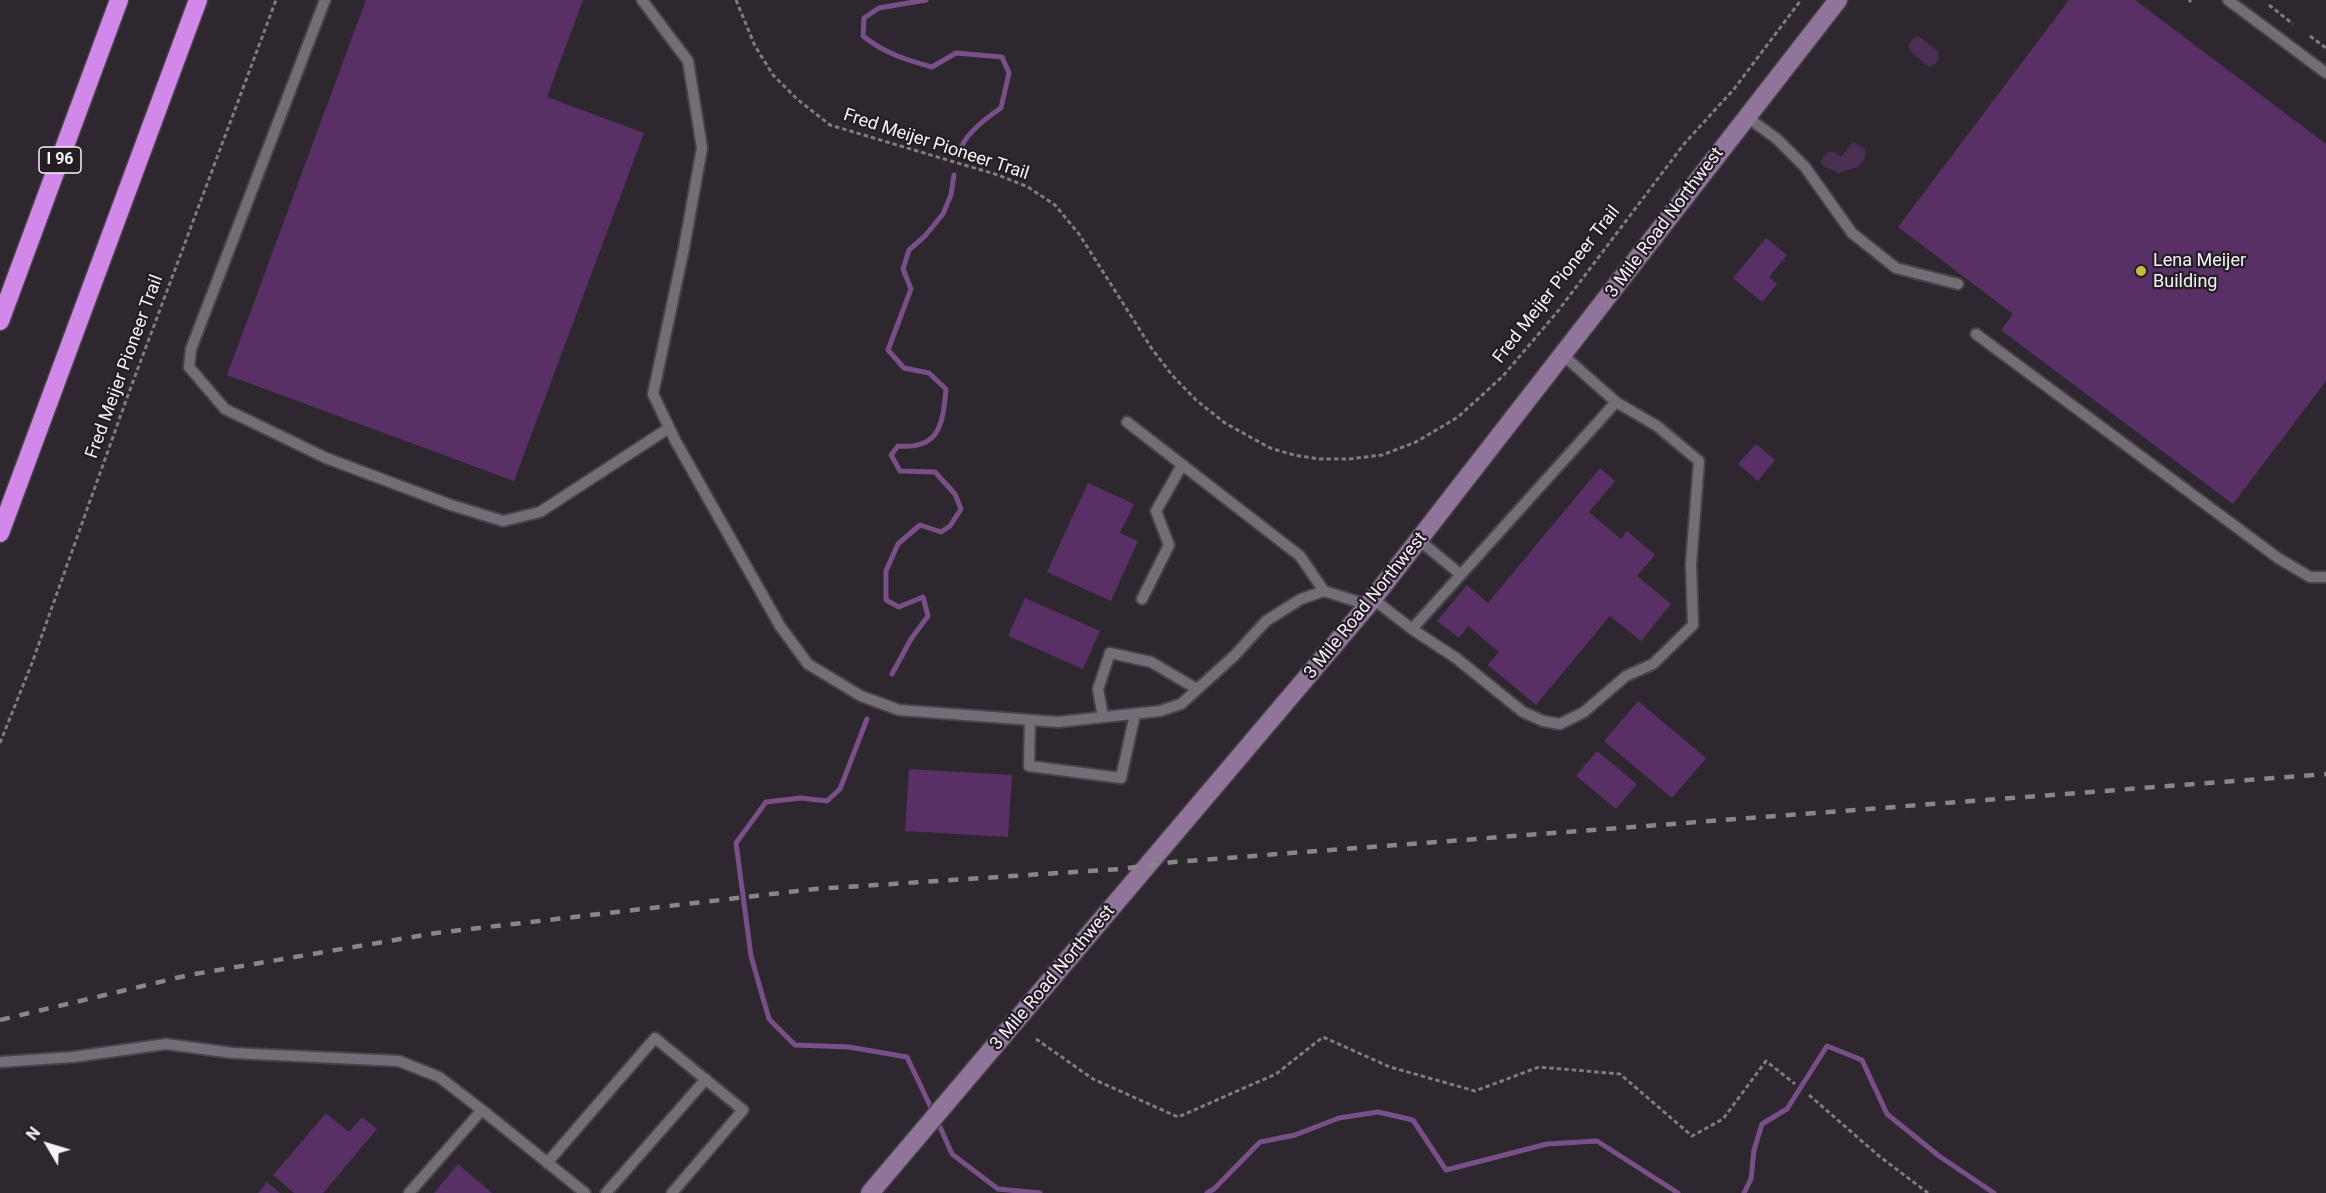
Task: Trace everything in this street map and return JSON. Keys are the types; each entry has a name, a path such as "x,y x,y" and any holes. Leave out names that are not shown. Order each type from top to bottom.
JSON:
{"highway":[{"name":"I 96","path":"0,321 119,0"},
{"path":"0,533 198,0"}],"main road":[{"name":"3 Mile Road Northwest","path":"870,1193 1371,602 1838,0"}],"lane":[{"path":"325,0 191,349 189,367 194,374 225,409 316,453 451,505 503,521 540,512 669,428"},
{"path":"642,0 688,61 702,148 684,248 653,394 669,428 780,626 808,664 861,696 899,710 1058,722 1160,711 1181,704 1234,656 1266,621 1301,599 1324,591 1371,602 1456,658 1522,712 1543,721 1560,724 1584,712 1626,676 1653,664 1694,625 1691,564 1699,461 1657,426 1616,402 1564,356"},
{"path":"2228,0 2326,73"},
{"path":"1747,117 1777,139 1804,166 1852,233 1896,268 1958,284"},
{"path":"1976,334 2278,558 2310,577 2326,577"},
{"path":"1412,629 1616,402"},
{"path":"1126,423 1300,556 1324,591"},
{"path":"1142,599 1169,545 1155,511 1182,465"},
{"path":"1419,540 1460,574"},
{"path":"1103,717 1098,689 1110,653 1151,662 1197,690"},
{"path":"1030,720 1029,766 1121,778 1135,714"},
{"path":"547,1163 655,1038 743,1110 672,1193"},
{"path":"0,1062 73,1057 166,1044 233,1053 399,1061 439,1077 585,1193"},
{"path":"606,1193 706,1079"},
{"path":"409,1193 482,1110"}],"path":[{"name":"Fred Meijer Pioneer Trail","path":"0,743 32,663 128,395 276,0"},
{"name":"Fred Meijer Pioneer Trail","path":"736,0 755,46 773,75 797,99 830,125 998,175 1028,187 1055,205 1079,234 1152,349 1172,375 1196,400 1225,423 1270,448 1294,455 1318,459 1349,459 1382,455 1416,442 1458,417 1503,376 1558,311 1684,144 1734,89 1801,0"},
{"path":"2269,5 2293,24"},
{"path":"2310,36 2326,48"},
{"path":"1036,1039 1093,1079 1178,1117 1275,1074 1323,1037 1390,1067 1475,1091 1539,1067 1620,1074 1692,1136 1723,1119 1766,1061 1794,1084"},
{"path":"1809,1095 1879,1156 1928,1193"}],"shaded area":[{"path":"1915,37 1920,37 1938,51 1939,58 1935,64 1929,67 1910,51 1908,45"},
{"path":"1853,142 1865,149 1866,156 1858,167 1839,173 1823,166 1820,161 1828,152 1834,152 1841,157"}],"building":[{"path":"366,0 583,0 547,97 644,133 514,481 227,375"},
{"name":"Lena Meijer Building","path":"2069,0 2135,0 2326,144 2326,381 2233,504 2001,330 2013,314 1898,227"},
{"path":"1766,238 1787,255 1769,277 1777,284 1762,302 1733,278"},
{"path":"1756,444 1775,460 1758,481 1738,464"},
{"path":"1600,468 1615,481 1589,512 1621,539 1627,531 1655,555 1637,576 1671,604 1641,641 1610,616 1536,705 1488,665 1499,652 1468,626 1459,638 1437,621 1467,585 1488,603"},
{"path":"1088,483 1134,504 1120,533 1138,541 1111,601 1047,572"},
{"path":"1025,598 1100,631 1083,669 1008,636"},
{"path":"1638,701 1706,758 1672,798 1604,741"},
{"path":"1597,751 1637,784 1616,809 1576,776"},
{"path":"909,769 1012,775 1008,837 905,831"},
{"path":"326,1113 349,1132 362,1117 377,1129 323,1193 294,1193 273,1175"},
{"path":"458,1164 492,1193 434,1193"},
{"path":"267,1182 280,1193 258,1193"}],"waterway":[{"path":"926,0 879,8 864,18 863,36 896,55 932,67 956,53 1002,57 1009,73 1001,108 971,133 959,153"},
{"path":"892,674 911,639 928,616 923,597 899,607 886,600 886,571 898,544 920,525 941,532 950,526 961,509 955,494 935,472 900,471 891,455 898,446 923,444 937,432 941,423 946,389 929,373 904,368 888,350 911,289 903,269 909,250 925,236 943,214 951,195 954,175"},
{"path":"867,719 840,789 827,801 801,798 766,802 736,843 751,956 769,1019 795,1045 849,1047 907,1057 933,1112"},
{"path":"1744,1193 1751,1179 1754,1150 1762,1124 1787,1109 1827,1046 1862,1060 1887,1114 1939,1156 1994,1193"},
{"path":"1207,1193 1214,1189 1260,1142 1295,1135 1339,1118 1378,1112 1413,1120 1446,1170 1547,1144 1597,1141 1678,1193"},
{"path":"937,1120 952,1154 998,1189 1040,1193"}],"railway":[{"path":"0,1020 189,975 436,933 815,889 1120,869 1174,862 2326,774"}],"place":[{"name":"Lena Meijer Building","path":"2141,271"}]}
